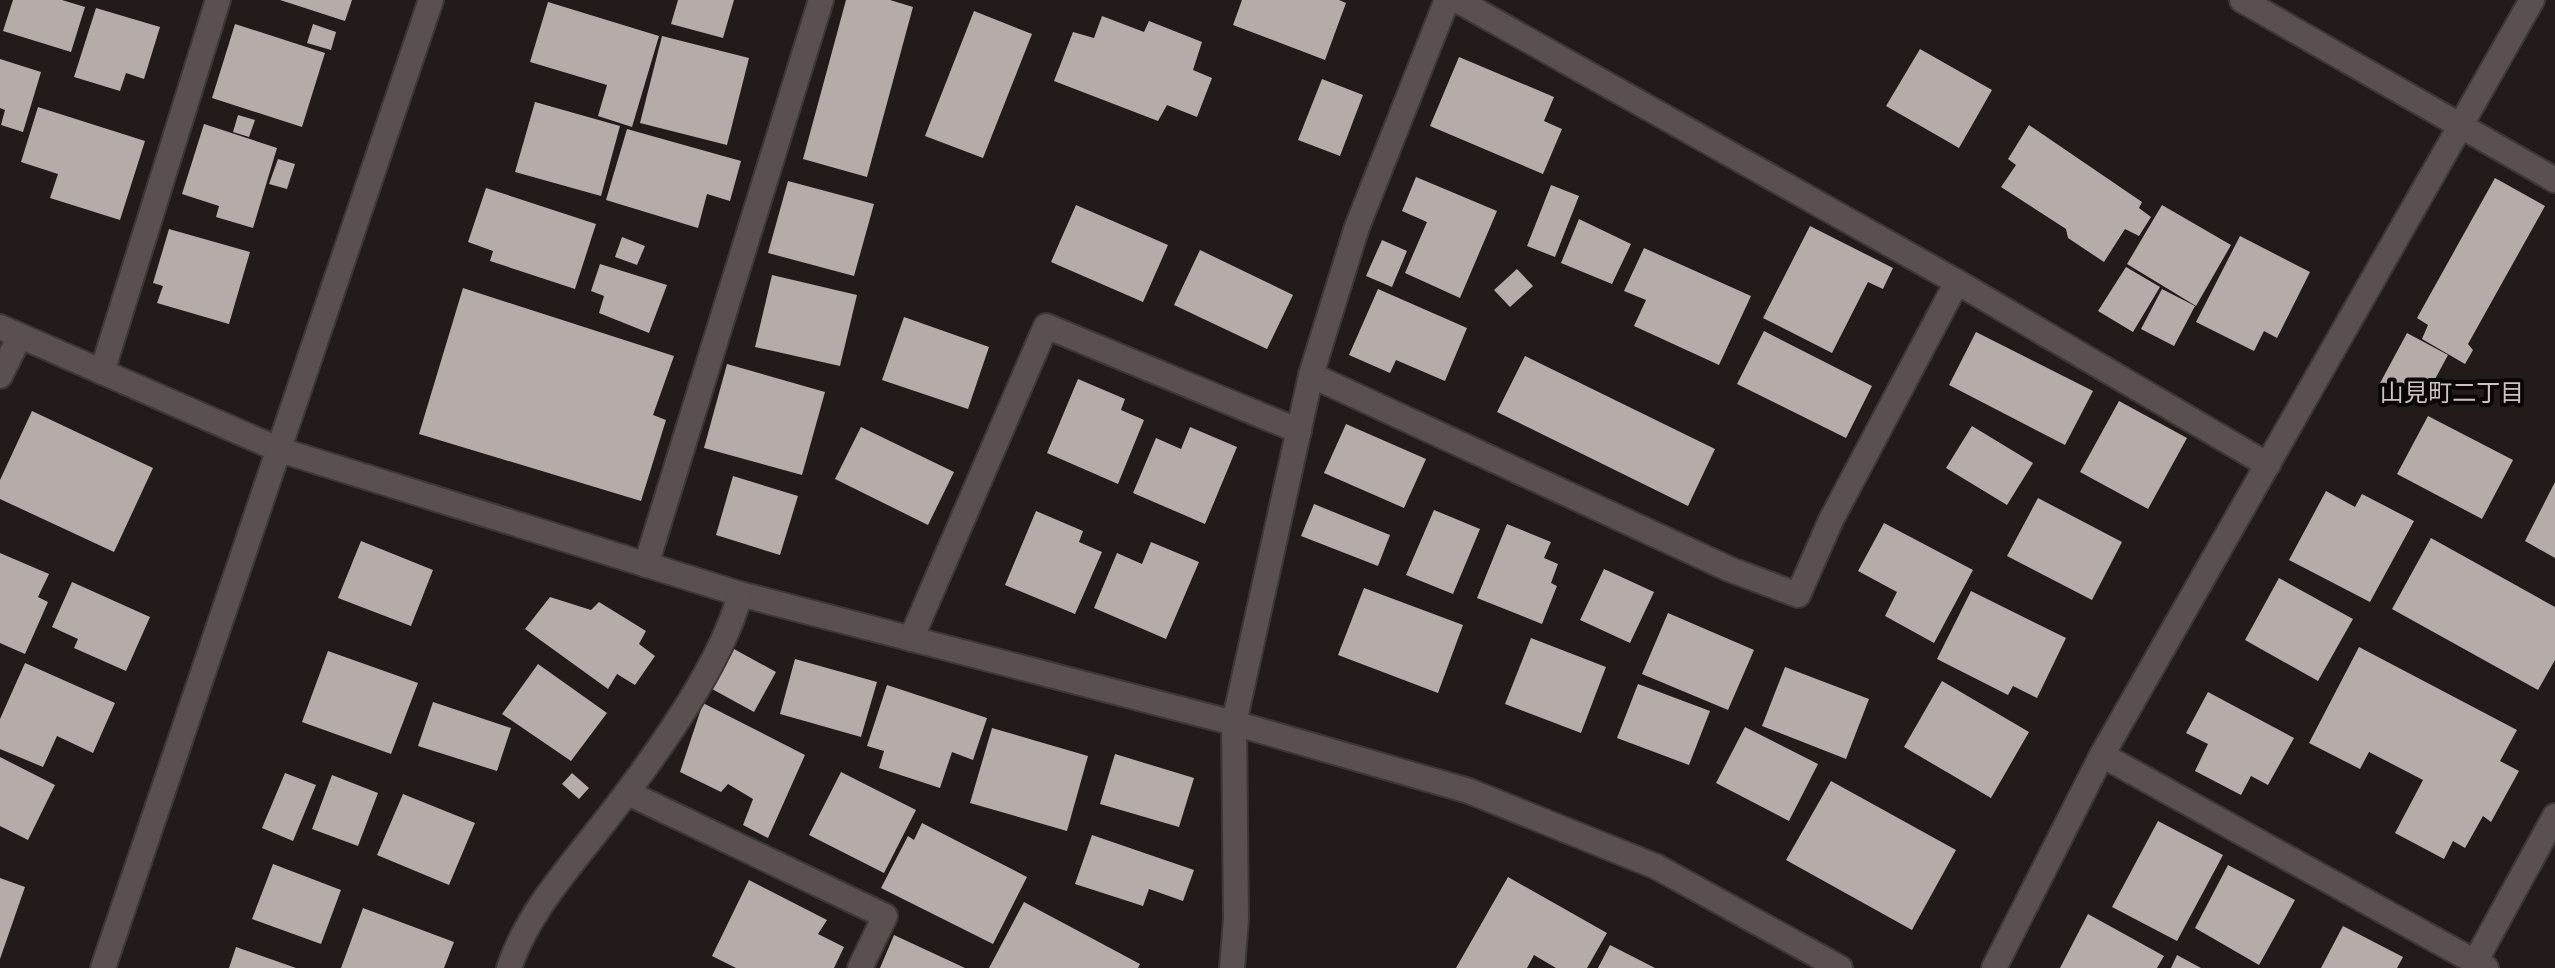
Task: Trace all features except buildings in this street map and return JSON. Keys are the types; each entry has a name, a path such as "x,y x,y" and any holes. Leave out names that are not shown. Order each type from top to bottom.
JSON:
{"street":[{"path":"102,372 218,0"},
{"path":"103,968 431,0"},
{"path":"646,565 821,0"},
{"path":"1232,968 1236,919 1234,723 1311,375 1357,227 1447,0"},
{"path":"1457,0 1957,282 2268,465"},
{"path":"2242,0 2555,180"},
{"path":"1994,968 2102,755 2532,0"},
{"path":"1311,375 1729,569 1798,595 1831,520 1957,282"},
{"path":"911,639 1046,326 1299,431"},
{"path":"0,376 10,332 280,450 740,594 1234,723 1469,791 1657,867 1840,968"},
{"path":"509,968 528,925 547,895 628,793 725,640 740,594"},
{"path":"2102,755 2481,965 2555,816"},
{"path":"628,793 885,916 860,968"}],"district":[{"name":"山見町二丁目","path":"2452,393"}]}
